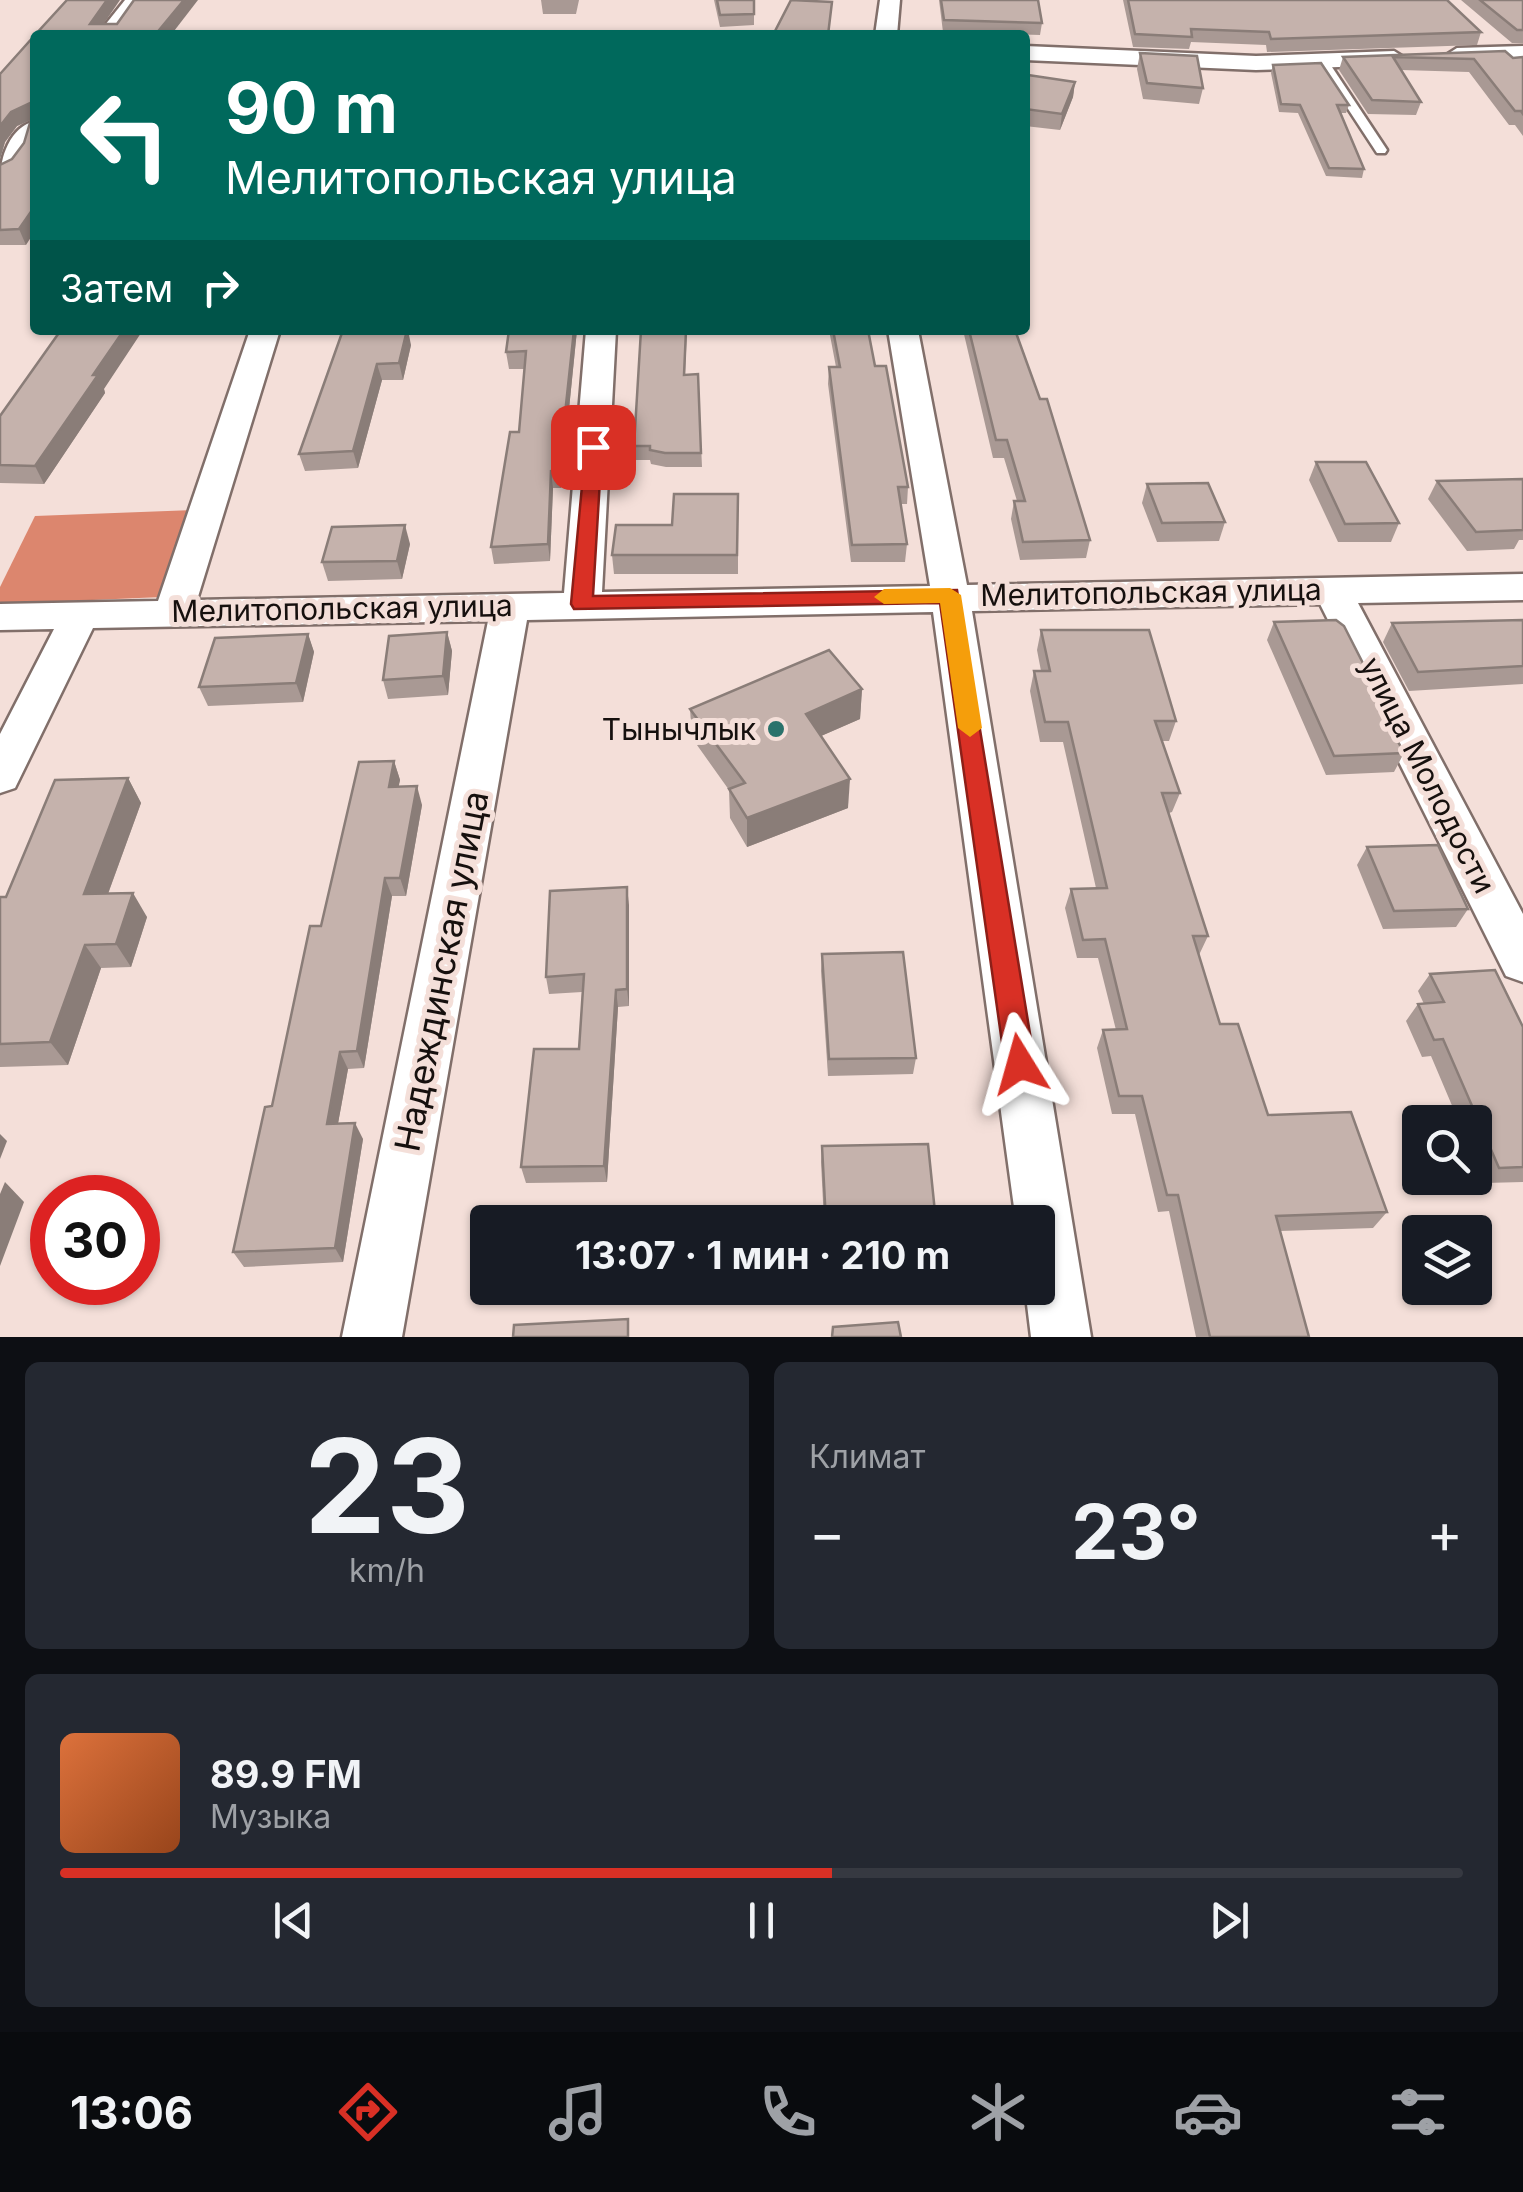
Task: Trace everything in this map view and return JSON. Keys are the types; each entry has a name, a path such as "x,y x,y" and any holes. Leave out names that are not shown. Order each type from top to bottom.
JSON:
{"street":[{"path":"112,30 136,0"},
{"path":"887,30 890,0"},
{"path":"1482,32 1518,59"},
{"path":"1030,52 1256,63 1424,57 1518,59"},
{"path":"0,172 30,134"},
{"path":"174,611 263,335"},
{"path":"582,604 601,335"},
{"path":"904,335 950,595 1061,1337"},
{"name":"Мелитопольская улица","path":"0,616 1523,586"},
{"name":"улица Молодости","path":"1332,590 1517,934"},
{"name":"Надеждинская улица","path":"372,1337 510,605"},
{"path":"0,776 81,614"}],"lane":[{"path":"1322,60 1380,150"}],"shaded area":[{"path":"194,510 162,597 0,604 0,587 35,516"}],"building":[{"path":"67,0 107,0 90,24 117,24 134,0 184,0 159,30 40,30"},
{"path":"717,0 754,0 754,14 720,15"},
{"path":"791,0 832,2 829,30 776,30"},
{"path":"941,0 1038,0 1042,23 944,20"},
{"path":"1128,0 1447,0 1481,32 1271,39 1269,32 1191,29 1192,37 1135,34"},
{"path":"1480,0 1523,0 1523,30 1517,30"},
{"path":"30,41 30,103 11,112 0,126 0,74"},
{"path":"1505,51 1513,58 1523,57 1523,114 1515,111 1474,59 1393,57 1421,102 1372,100 1343,57"},
{"path":"1140,53 1197,56 1203,88 1147,83"},
{"path":"1321,63 1349,105 1337,105 1364,169 1329,168 1300,105 1281,104 1273,65"},
{"path":"1030,75 1075,82 1062,114 1030,110"},
{"path":"30,123 30,213 19,229 0,230 0,165 12,159 24,143"},
{"path":"57,335 121,335 35,466 0,465 0,416"},
{"path":"341,335 406,335 399,363 377,364 353,451 299,454"},
{"path":"508,335 573,335 559,470 551,471 548,544 491,547 510,432 519,432 526,351 506,352"},
{"path":"641,335 686,335 684,375 698,374 701,453 665,453 650,450 650,446 634,446"},
{"path":"834,335 869,335 875,366 886,366 908,487 898,487 907,544 852,545 829,367 840,367"},
{"path":"970,335 1017,335 1040,399 1047,399 1090,540 1023,542 1014,501 1025,501 1007,440 996,440"},
{"path":"1316,462 1366,462 1399,523 1345,524"},
{"path":"1523,479 1523,530 1476,532 1437,481"},
{"path":"1208,483 1225,522 1162,523 1147,484"},
{"path":"674,494 738,494 737,555 612,555 616,525 672,525"},
{"path":"405,525 397,561 322,562 332,527"},
{"path":"1336,620 1344,626 1369,675 1363,675 1404,753 1334,756 1274,622"},
{"path":"1523,620 1523,666 1418,672 1392,623"},
{"path":"1041,630 1149,630 1176,721 1155,721 1180,793 1162,793 1208,936 1193,936 1220,1024 1238,1024 1268,1115 1351,1112 1387,1212 1276,1216 1309,1337 1210,1337 1178,1195 1167,1195 1142,1096 1119,1096 1103,1030 1127,1029 1105,939 1083,940 1071,889 1107,888 1068,722 1045,722 1034,671 1050,671"},
{"path":"447,632 443,676 383,680 389,636"},
{"path":"308,634 296,683 199,687 215,638"},
{"path":"829,650 862,689 806,714 850,779 747,818 729,789 745,783 690,709"},
{"path":"394,761 389,787 417,786 400,878 385,878 357,1051 340,1052 327,1124 355,1123 335,1248 233,1252 265,1107 272,1106 310,926 321,926 359,762"},
{"path":"128,778 84,894 133,893 116,944 85,945 50,1042 0,1044 0,897 6,897 55,780"},
{"path":"1438,845 1468,909 1394,911 1367,847"},
{"path":"627,887 627,989 616,990 604,1166 521,1167 534,1049 579,1049 584,974 546,977 550,891"},
{"path":"903,952 916,1058 829,1059 822,954"},
{"path":"1495,970 1523,1027 1523,1167 1499,1168 1492,1152 1492,1105 1472,1105 1443,1039 1434,1040 1418,1004 1444,1002 1430,974"},
{"path":"928,1144 934,1205 825,1205 822,1146"},
{"path":"628,1319 628,1337 513,1337 514,1325"},
{"path":"898,1322 901,1337 832,1337 833,1327"}],"slow traffic":[{"path":"884,597 950,595 970,728"}],"place":[{"name":"Тынычлык","path":"776,729"}],"route":[{"path":"593,447 582,604 950,595 1020,1064"}]}
